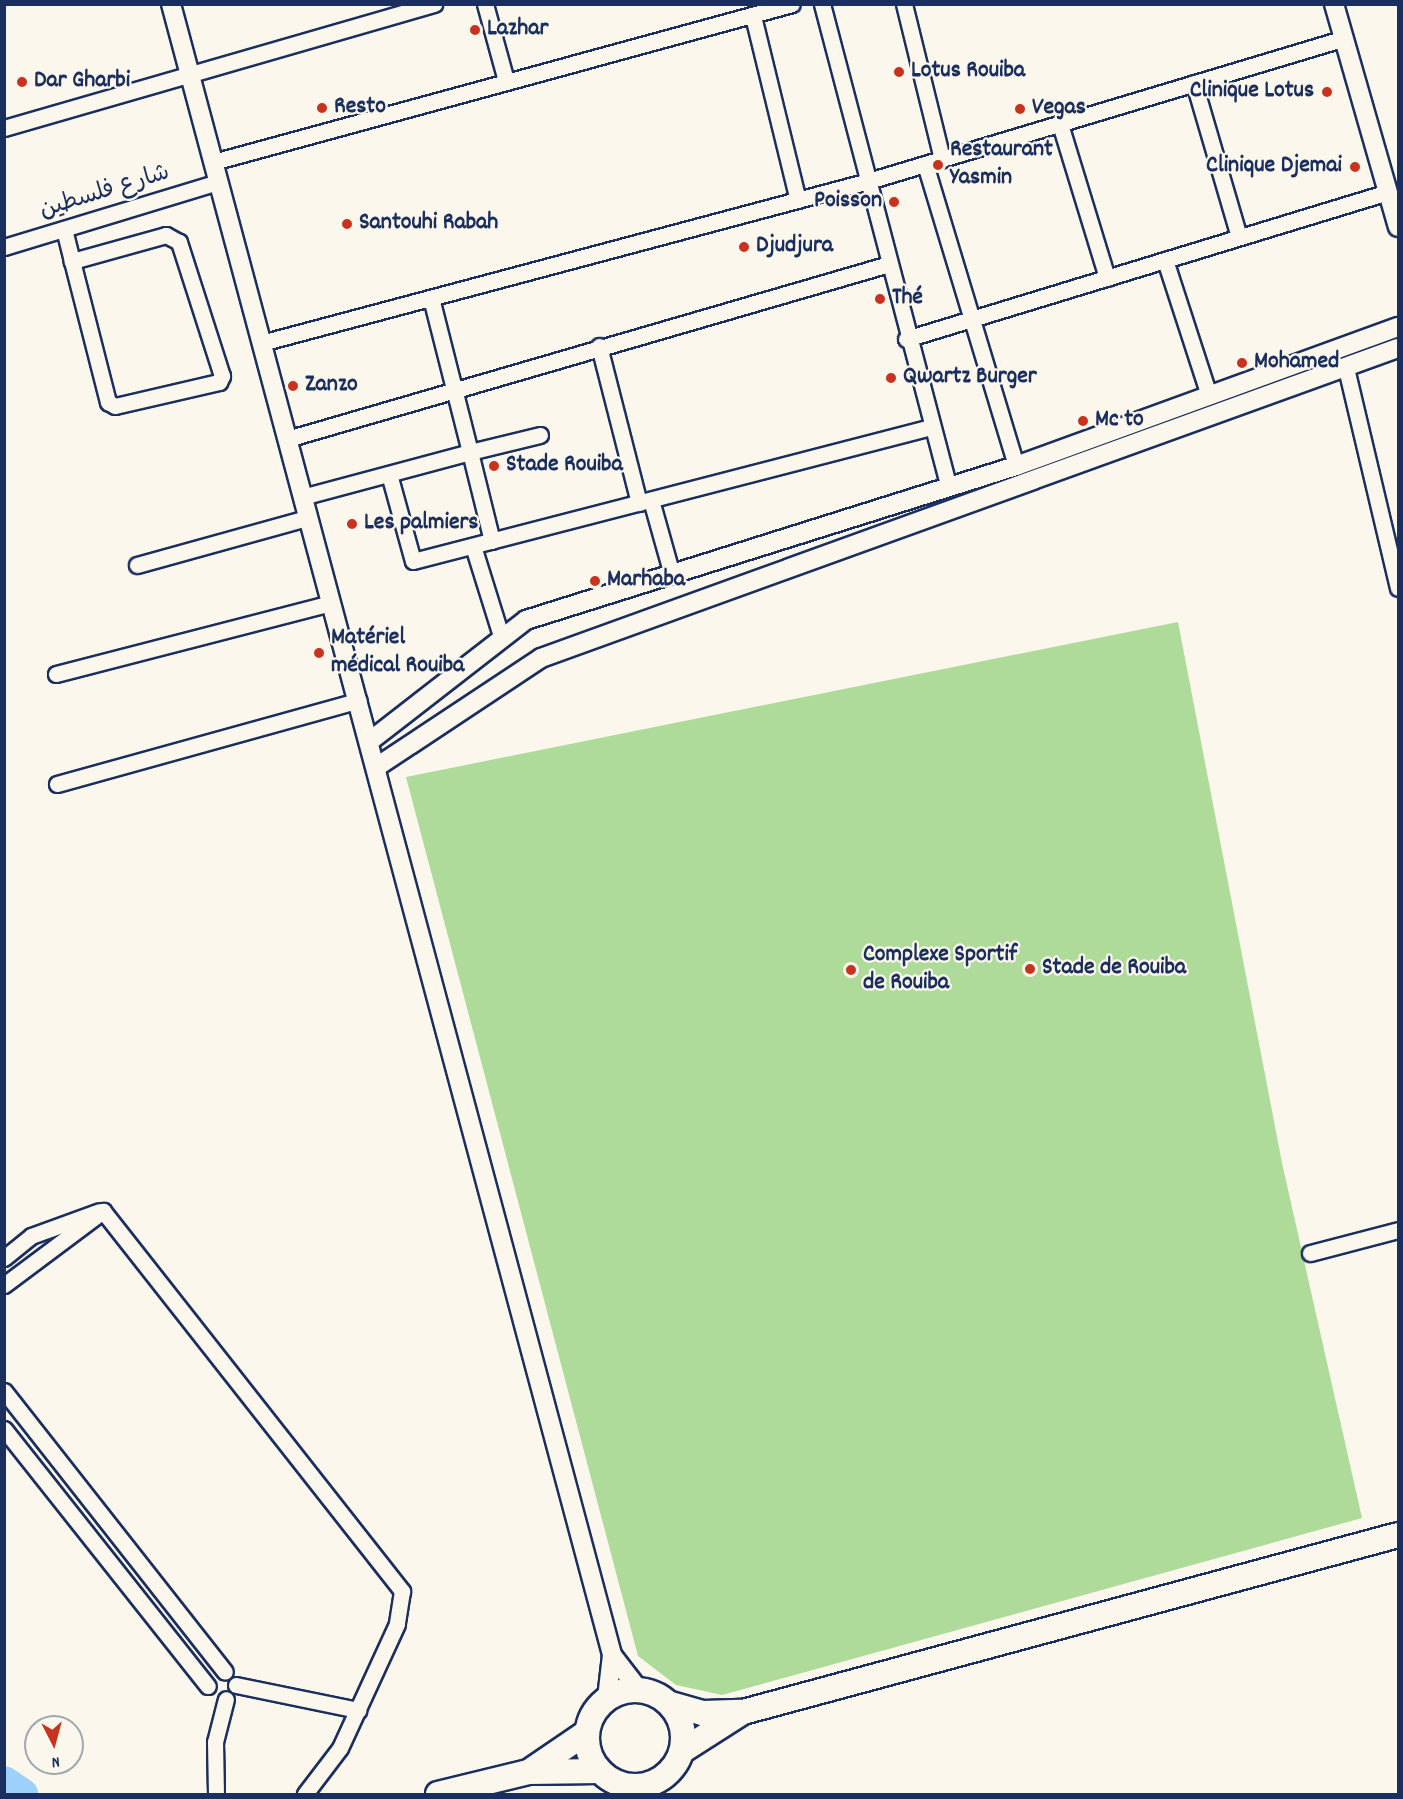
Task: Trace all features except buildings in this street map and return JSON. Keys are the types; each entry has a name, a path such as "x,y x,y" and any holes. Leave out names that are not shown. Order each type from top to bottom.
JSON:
{"main road":[{"path":"528,1772 587,1732 607,1698 639,1690 670,1704 703,1713 743,1712 1398,1535"},
{"path":"670,1704 683,1726 682,1752"},
{"path":"587,1732 587,1746 600,1771 622,1785 649,1785 670,1773 682,1752 743,1712"},
{"path":"438,1794 528,1772 600,1771"}],"street":[{"path":"171,4 330,603 378,766 612,1655 607,1698"},
{"path":"4,128 189,72 434,4"},
{"path":"485,4 506,81"},
{"path":"213,162 792,4"},
{"path":"822,4 906,339 949,488 958,507"},
{"path":"904,4 942,159"},
{"path":"1334,4 1342,39 1398,227"},
{"path":"753,16 798,200"},
{"path":"261,344 865,182 1342,39"},
{"path":"1194,83 1239,237"},
{"path":"1060,124 1107,278"},
{"path":"925,164 1016,466"},
{"name":"شارع فلسطين","path":"4,247 218,182"},
{"path":"906,339 972,323 1107,278 1388,192"},
{"path":"64,229 72,261 108,402 115,406 219,382 222,376 178,242 166,235 72,261"},
{"path":"1165,260 1208,392"},
{"path":"286,439 454,388 889,264"},
{"path":"430,298 492,541"},
{"path":"370,741 526,620 671,571 1016,466 1208,392 1398,327"},
{"path":"599,346 645,501 671,571"},
{"path":"378,766 542,658 1398,348"},
{"path":"1346,368 1398,588"},
{"path":"389,474 413,561 931,427"},
{"path":"302,497 540,435"},
{"path":"137,565 307,518"},
{"path":"473,546 502,639"},
{"path":"56,674 330,603"},
{"path":"57,784 359,700"},
{"path":"4,1258 31,1236 103,1210"},
{"path":"4,1285 103,1210"},
{"path":"103,1210 402,1592 397,1624 340,1748 305,1794"},
{"path":"1310,1253 1398,1230"},
{"path":"4,1391 236,1685 358,1710"},
{"path":"4,1429 214,1696 226,1699"},
{"path":"612,1655 639,1690"},
{"path":"208,1686 213,1675 225,1672"},
{"path":"216,1794 215,1742 226,1699 236,1685"}],"green space":[{"name":"Complexe Sportif de Rouiba","path":"1178,622 1282,1163 1362,1518 722,1695 676,1685 638,1656 406,777"}],"waterway":[{"path":"4,1782 22,1794"}],"place":[{"name":"Lazhar","path":"475,30"},
{"name":"Lotus Rouiba","path":"899,72"},
{"name":"Dar Gharbi","path":"22,82"},
{"name":"Clinique Lotus","path":"1327,92"},
{"name":"Resto","path":"322,108"},
{"name":"Vegas","path":"1020,109"},
{"name":"Restaurant Yasmin","path":"938,165"},
{"name":"Clinique Djemai","path":"1355,167"},
{"name":"Poisson","path":"894,202"},
{"name":"Santouhi Rabah","path":"347,224"},
{"name":"Djudjura","path":"744,247"},
{"name":"Thé","path":"880,299"},
{"name":"Mohamed","path":"1242,363"},
{"name":"Qwartz Burger","path":"891,378"},
{"name":"Zanzo","path":"293,386"},
{"name":"Mc to","path":"1083,421"},
{"name":"Stade Rouiba","path":"494,466"},
{"name":"Les palmiers","path":"352,524"},
{"name":"Marhaba","path":"595,581"},
{"name":"Matériel médical Rouiba","path":"319,653"},
{"name":"Stade de Rouiba","path":"1030,969"},
{"name":"Complexe Sportif de Rouiba","path":"851,970"}]}
